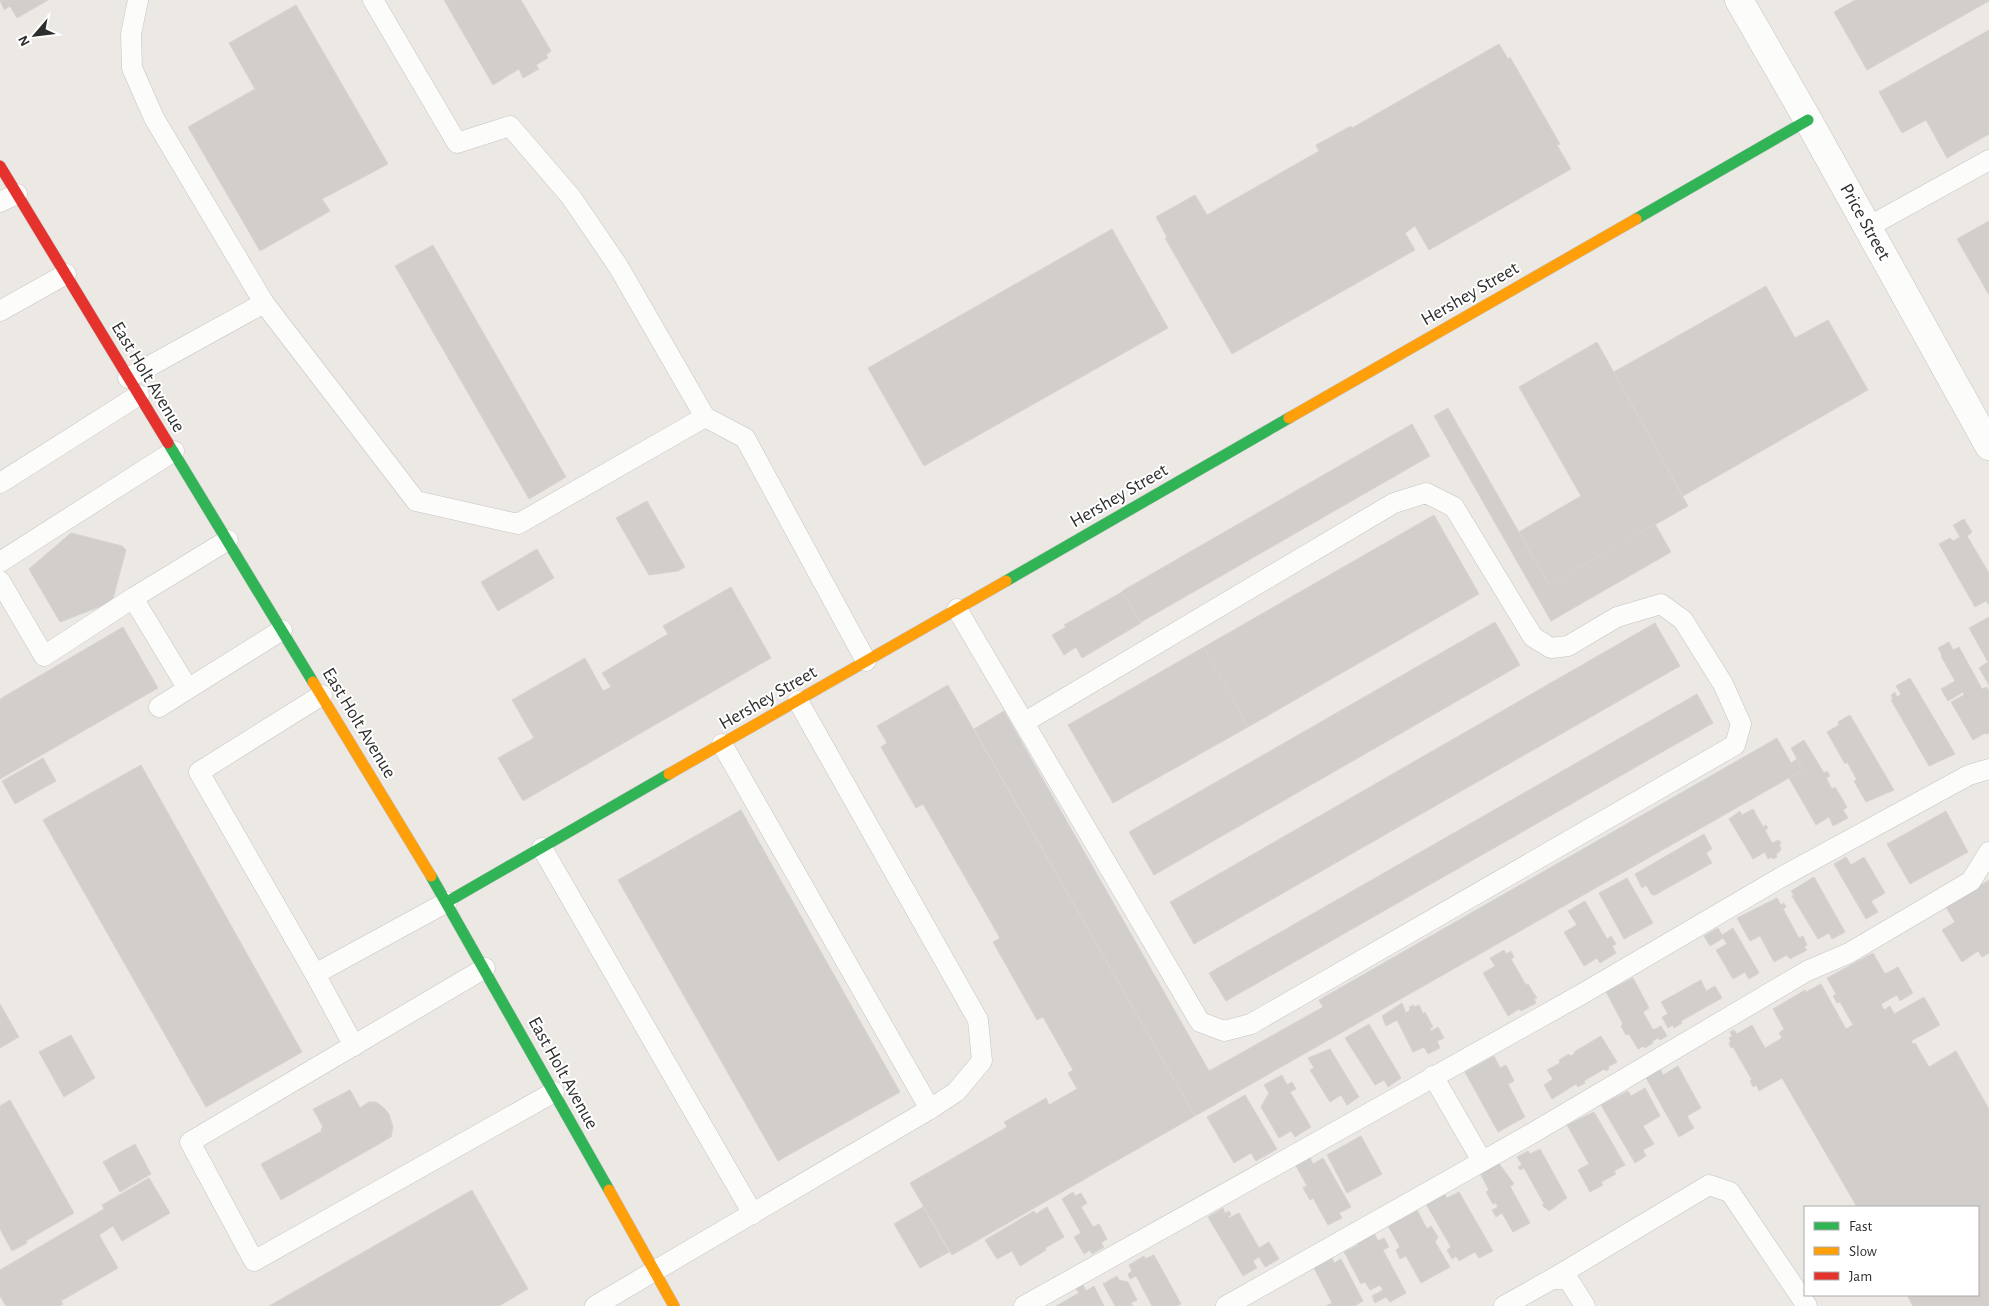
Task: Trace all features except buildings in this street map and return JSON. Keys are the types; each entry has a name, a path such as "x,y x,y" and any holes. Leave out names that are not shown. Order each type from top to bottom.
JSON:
{"street":[{"name":"Price Street","path":"1739,0 1808,120 1989,446"},
{"name":"Hershey Street","path":"447,902 1808,120"},
{"name":"East Holt Avenue","path":"0,166 8,198 66,274 447,902 674,1306"}],"lane":[{"path":"138,0 131,34 132,68 154,118 264,303 416,502 518,524 705,417"},
{"path":"373,0 457,143 510,126 571,197 618,266 705,417 745,438 866,661"},
{"path":"1868,228 1989,160"},
{"path":"0,311 66,274"},
{"path":"128,378 264,303"},
{"path":"0,483 139,395"},
{"path":"0,562 174,451"},
{"path":"957,609 1200,1022 1224,1031 1251,1024 1735,745 1741,724 1723,684 1683,620 1660,604 1617,617 1568,646 1550,648 1532,637 1454,507 1426,493 1394,503 1025,722"},
{"path":"0,581 44,656 125,603 228,540"},
{"path":"125,603 188,689"},
{"path":"159,707 282,630"},
{"path":"322,696 199,772 315,974 354,1046"},
{"path":"594,1306 655,1272 930,1109 956,1092 982,1060 978,1020 798,701"},
{"path":"722,744 930,1109"},
{"path":"1024,1306 1582,994 1778,879 1968,775 1989,770"},
{"path":"542,848 753,1214"},
{"path":"1226,1306 1482,1161 1807,971 1849,953 1971,881 1989,852"},
{"path":"315,974 447,902"},
{"path":"485,968 190,1142 254,1261 554,1092"},
{"path":"1433,1076 1482,1161"},
{"path":"1504,1306 1709,1185 1730,1192 1807,1306"},
{"path":"1552,1279 1568,1279 1585,1306"}],"traffic: fast":[{"path":"1636,219 1808,120"},
{"path":"1006,581 1289,418"},
{"path":"168,443 313,682"},
{"path":"447,902 669,774"},
{"path":"431,876 609,1190"}],"traffic: slow":[{"path":"1289,418 1636,219"},
{"path":"669,774 1006,581"},
{"path":"313,682 431,876"},
{"path":"609,1190 674,1306"}],"traffic: jam":[{"path":"0,166 168,443"}]}
